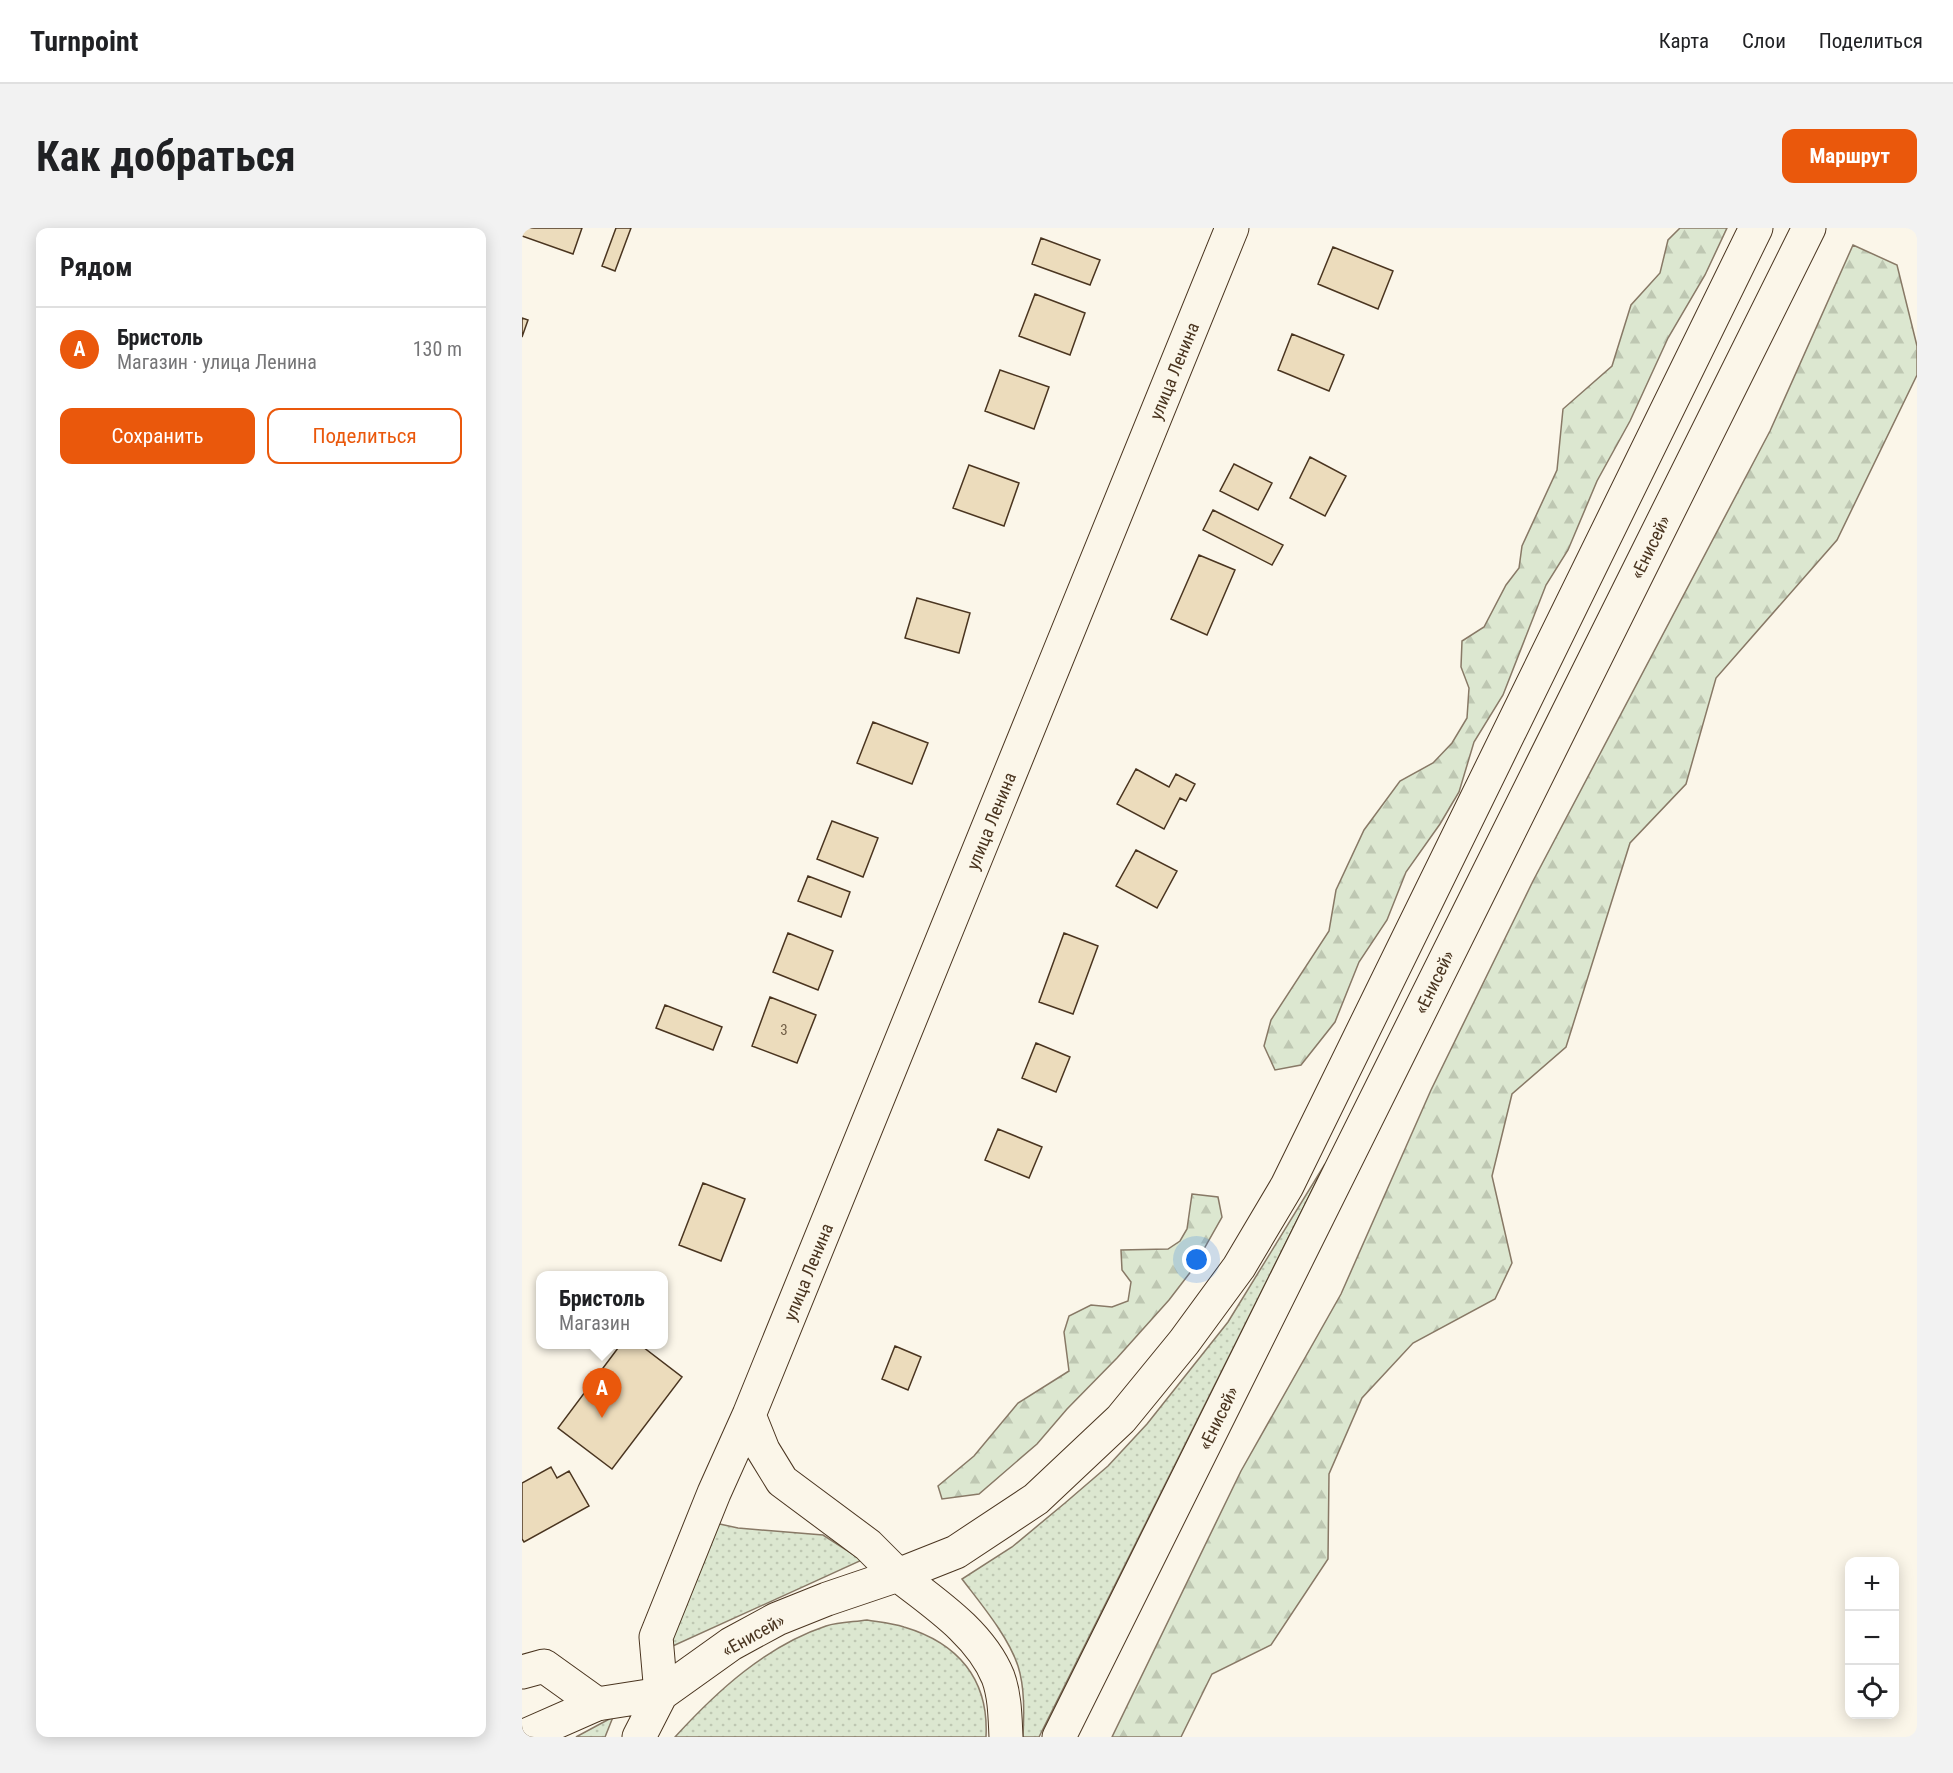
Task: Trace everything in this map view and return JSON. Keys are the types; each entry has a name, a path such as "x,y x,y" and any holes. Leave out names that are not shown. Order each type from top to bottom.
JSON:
{"main road":[{"name":"улица Ленина","path":"661,1694 656,1637 714,1493 749,1415 1232,228"},
{"name":"«Енисей»","path":"639,1737 661,1694 731,1644 777,1620 827,1599 956,1552 1036,1498 1121,1419 1184,1342 1239,1267 1292,1176 1756,228"},
{"name":"«Енисей»","path":"1059,1737 1809,228"},
{"path":"749,1415 763,1450 782,1481 868,1545 898,1575 970,1635 985,1654 998,1678 1005,1712 1006,1737"},
{"path":"522,1672 544,1666 597,1704"},
{"path":"522,1737 597,1704 661,1694"}],"green space":[{"path":"1680,228 1727,228 1705,275 1668,338 1630,421 1597,481 1568,550 1546,585 1503,695 1474,742 1459,792 1440,824 1406,872 1387,920 1359,962 1335,1022 1301,1065 1275,1070 1264,1046 1271,1020 1329,931 1336,890 1364,830 1400,781 1433,763 1452,743 1467,718 1469,688 1461,667 1462,641 1484,627 1506,585 1519,568 1522,546 1557,470 1563,409 1612,366 1631,305 1660,273 1668,240"},
{"path":"1853,245 1897,265 1917,346 1917,375 1837,540 1716,678 1686,784 1630,843 1566,1047 1512,1094 1492,1176 1512,1263 1495,1299 1413,1343 1362,1398 1329,1474 1328,1559 1271,1645 1212,1674 1181,1737 1112,1737 1241,1471 1341,1294 1431,1090 1533,881 1770,431"},
{"path":"1325,1164 1039,1737 1023,1737 1023,1692 1014,1655 1001,1632 962,1579 1012,1547 1065,1503 1108,1466 1147,1424 1228,1322"},
{"path":"1192,1194 1218,1197 1222,1217 1192,1270 1169,1300 1037,1444 979,1494 942,1499 938,1486 974,1456 1018,1403 1069,1371 1064,1332 1069,1316 1091,1305 1112,1307 1128,1301 1131,1282 1122,1270 1121,1250 1168,1249 1180,1241 1187,1229"},
{"path":"715,1523 738,1528 823,1535 862,1560 664,1650"},
{"path":"867,1620 899,1626 923,1634 954,1654 976,1681 986,1716 986,1737 675,1737 725,1687 783,1645 826,1626"},
{"path":"613,1717 605,1737 576,1737"}],"building":[{"path":"522,228 582,228 573,254 522,236"},
{"path":"616,228 631,228 615,271 602,266"},
{"path":"1041,238 1100,260 1090,285 1032,264"},
{"path":"1333,247 1393,271 1378,309 1318,284"},
{"path":"1035,294 1085,313 1070,355 1019,336"},
{"path":"522,318 528,320 522,337"},
{"path":"1292,334 1344,355 1329,391 1278,370"},
{"path":"1000,370 1049,387 1034,429 985,411"},
{"path":"1310,457 1346,476 1325,516 1290,498"},
{"path":"1234,464 1272,483 1258,510 1220,491"},
{"path":"969,465 1019,483 1004,526 953,508"},
{"path":"1213,510 1283,545 1272,565 1203,530"},
{"path":"1199,555 1235,570 1207,635 1171,619"},
{"path":"917,598 970,613 959,653 905,638"},
{"path":"873,722 928,743 912,784 857,763"},
{"path":"1136,769 1169,787 1176,774 1195,784 1186,801 1180,798 1164,829 1117,804"},
{"path":"832,821 878,838 863,877 817,859"},
{"path":"1136,850 1177,871 1157,908 1116,886"},
{"path":"808,876 850,892 841,917 798,901"},
{"path":"788,933 833,951 818,990 773,972"},
{"path":"1064,933 1098,946 1073,1014 1039,1002"},
{"path":"770,997 816,1015 797,1063 752,1046"},
{"path":"665,1005 722,1027 713,1050 656,1028"},
{"path":"1036,1043 1070,1057 1056,1092 1022,1078"},
{"path":"998,1129 1042,1147 1029,1178 985,1160"},
{"path":"703,1183 745,1199 721,1261 679,1245"},
{"path":"895,1346 921,1357 908,1390 882,1379"},
{"path":"617,1349 646,1349 682,1377 612,1469 558,1428"},
{"path":"551,1467 557,1478 569,1471 589,1506 524,1542 522,1539 522,1483"}],"place":[{"name":"Бристоль","path":"602,1418"}]}
